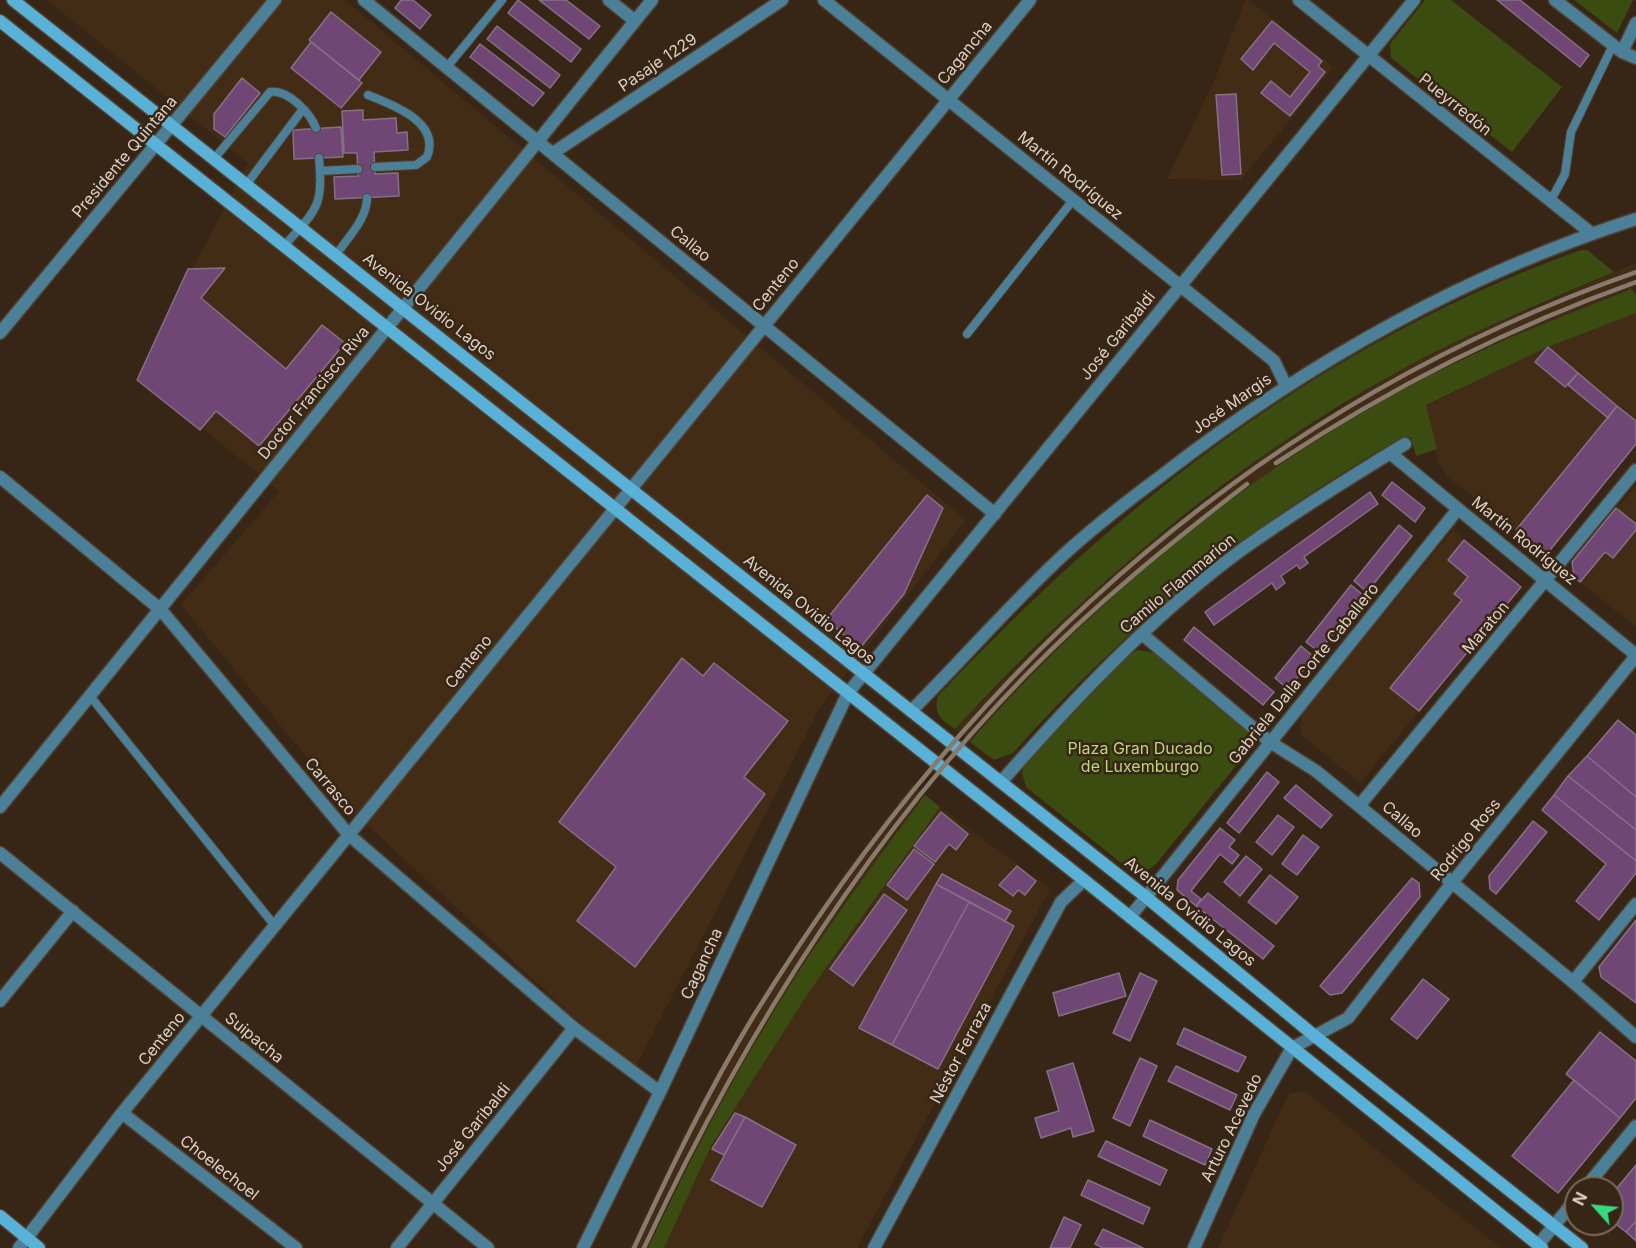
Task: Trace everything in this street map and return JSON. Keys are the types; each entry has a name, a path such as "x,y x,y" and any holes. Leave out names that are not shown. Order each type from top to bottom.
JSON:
{"main road":[{"name":"Avenida Ovidio Lagos","path":"14,0 171,127 404,307 863,675 1146,897 1316,1037 1582,1248"},
{"path":"0,21 1084,880 1539,1247"},
{"path":"0,1216 22,1243 39,1248"}],"street":[{"name":"Presidente Quintana","path":"0,333 157,146 275,0"},
{"name":"Callao","path":"364,0 995,514"},
{"path":"609,0 635,21"},
{"name":"Doctor Francisco Riva","path":"0,807 652,0"},
{"name":"Pasaje 1229","path":"553,153 782,0"},
{"name":"Martín Rodríguez","path":"824,0 1274,361 1286,386"},
{"name":"Cagancha","path":"948,100 1030,0"},
{"name":"Pueyrredón","path":"1299,0 1591,233"},
{"name":"José Garibaldi","path":"848,693 1414,0"},
{"path":"1555,0 1618,48 1636,58"},
{"path":"1618,48 1636,22"},
{"name":"Centeno","path":"22,1243 122,1113 948,100"},
{"name":"José Margis","path":"911,711 1060,558 1191,452 1286,386 1354,345 1438,301 1591,233 1636,219"},
{"name":"Camilo Flammarion","path":"1000,782 1068,706 1142,634 1239,553 1343,480 1405,444"},
{"name":"Martín Rodríguez","path":"1390,453 1636,656"},
{"name":"Maraton","path":"1359,806 1636,470"},
{"name":"Carrasco","path":"0,477 161,610 349,835 574,1028 660,1092"},
{"name":"Gabriela Dalla Corte Caballero","path":"1130,917 1458,509"},
{"name":"Callao","path":"1142,634 1270,742 1316,771 1359,806 1451,884 1573,982 1636,1037"},
{"name":"Rodrigo Ross","path":"1316,1037 1348,1018 1451,884 1636,656"},
{"name":"Cagancha","path":"582,1248 660,1092 848,693"},
{"name":"Suipacha","path":"0,853 488,1248"},
{"name":"Néstor Ferraza","path":"874,1248 1061,902 1084,880"},
{"path":"1573,982 1636,904"},
{"path":"0,1001 73,911"},
{"name":"José Garibaldi","path":"397,1248 574,1028"},
{"path":"1292,1048 1316,1037"},
{"name":"Arturo Acevedo","path":"1194,1248 1254,1114 1292,1048"},
{"name":"Choelechoel","path":"122,1113 296,1248"},
{"path":"1595,1176 1636,1126"},
{"path":"1539,1247 1564,1214"}],"lane":[{"path":"447,67 502,0"},
{"path":"1550,201 1565,174 1571,132 1618,48"},
{"path":"213,160 270,92 282,93 303,109 312,118 316,128"},
{"path":"368,95 413,118 429,134 430,141 427,158 416,165 375,167"},
{"path":"246,185 303,109"},
{"path":"284,246 319,201 322,190 319,158"},
{"path":"320,171 358,169"},
{"path":"336,255 361,220 367,207 367,198"},
{"path":"968,334 1073,200"},
{"path":"90,696 275,926"}],"shaded area":[{"path":"47,0 345,0 966,520 821,706 633,1072 347,806 181,605 279,491 145,381 186,281 248,163"},
{"path":"1245,0 1249,0 1333,67 1241,180 1167,179 1215,79"},
{"path":"1636,263 1636,287 1472,354 1400,392 1276,469 1205,519 1109,601 1047,659 970,742 955,729 1072,611 1130,558 1272,449 1399,371 1467,336"},
{"path":"1636,313 1636,444 1546,555 1448,477 1438,463 1426,406 1548,347"},
{"path":"1636,485 1636,627 1574,577 1572,562"},
{"path":"1453,530 1521,587 1360,783 1300,734 1302,713"},
{"path":"912,784 925,795 835,917 764,1027 685,1170 648,1248 630,1248 684,1133 740,1033 844,874"},
{"path":"940,807 1050,889 857,1248 664,1248 711,1146 809,992"},
{"path":"1305,1091 1501,1248 1218,1248 1289,1093"}],"green space":[{"path":"1425,0 1451,0 1562,87 1512,152 1391,58 1390,44"},
{"path":"1574,0 1633,0 1617,33"},
{"path":"1581,250 1587,250 1614,272 1505,319 1425,357 1337,407 1277,446 1219,488 1108,578 1005,677 955,729 939,716 938,696 1008,624 1080,557 1155,493 1232,434 1313,380 1398,331 1487,288"},
{"path":"1631,289 1636,295 1636,313 1548,347 1426,405 1437,449 1416,456 1411,438 1403,437 1294,504 1243,540 1147,619 1057,706 1013,753 994,760 970,742 1080,627 1201,523 1265,475 1332,431 1401,391 1492,346"},
{"name":"Plaza Gran Ducado de Luxemburgo","path":"1138,650 1155,653 1248,729 1253,742 1156,864 1150,869 1141,871 1130,870 1026,787 1022,773 1025,763 1130,654"},
{"path":"925,795 940,807 809,992 711,1146 664,1248 648,1248 718,1110 775,1009 843,907"}],"building":[{"path":"401,0 413,0 431,15 420,29 395,8"},
{"path":"518,0 581,49 571,62 508,13"},
{"path":"539,0 566,0 600,26 589,39"},
{"path":"1497,0 1520,0 1589,55 1580,67"},
{"path":"331,12 381,52 359,80 309,40"},
{"path":"1272,21 1322,61 1318,66 1325,72 1290,116 1261,93 1271,81 1290,97 1310,72 1274,43 1253,70 1241,59"},
{"path":"497,26 560,75 550,88 487,39"},
{"path":"311,42 362,83 341,108 291,68"},
{"path":"480,44 544,93 533,106 470,57"},
{"path":"242,78 260,93 225,137 214,129 214,114"},
{"path":"1236,94 1241,174 1222,175 1216,95"},
{"path":"363,110 363,120 396,118 397,133 407,132 408,150 374,152 375,174 398,173 399,196 335,199 334,177 358,176 357,153 344,153 342,111"},
{"path":"341,127 343,157 294,159 293,130"},
{"path":"225,268 201,298 286,369 322,325 345,343 259,446 216,411 200,430 137,380 188,269"},
{"path":"1548,347 1578,373 1565,387 1535,362"},
{"path":"1578,373 1617,406 1608,418 1568,385"},
{"path":"1617,406 1636,421 1636,444 1546,555 1516,530"},
{"path":"1392,482 1425,508 1415,522 1382,495"},
{"path":"1370,492 1378,504 1304,557 1308,563 1300,569 1297,565 1281,576 1285,583 1276,590 1272,583 1214,625 1205,612"},
{"path":"927,495 943,508 904,594 860,648 826,620"},
{"path":"1616,508 1636,524 1636,530 1613,558 1605,552 1580,582 1574,577 1572,562"},
{"path":"1399,525 1412,536 1367,592 1354,581"},
{"path":"1464,540 1521,587 1419,711 1390,688 1462,600 1454,594 1468,577 1448,560"},
{"path":"1351,585 1363,595 1319,652 1306,642"},
{"path":"1194,627 1274,692 1263,705 1184,640"},
{"path":"1301,646 1314,657 1288,689 1275,678"},
{"path":"682,658 703,676 714,663 788,721 744,777 765,794 635,967 577,921 616,867 559,822"},
{"path":"1618,720 1636,735 1636,797 1587,756"},
{"path":"1587,756 1636,797 1636,830 1568,776"},
{"path":"1267,772 1279,782 1239,833 1227,823"},
{"path":"1568,776 1636,830 1636,861 1554,795"},
{"path":"1296,785 1332,815 1321,828 1284,798"},
{"path":"1554,795 1636,861 1636,873 1599,920 1576,901 1606,864 1542,810"},
{"path":"941,812 968,834 956,850 949,844 935,862 914,846"},
{"path":"1278,815 1294,827 1272,855 1256,842"},
{"path":"1533,821 1547,832 1496,894 1490,889 1489,876"},
{"path":"1220,828 1235,840 1229,847 1239,855 1232,864 1220,854 1191,891 1201,899 1196,906 1177,890 1178,880"},
{"path":"1303,835 1319,847 1297,875 1282,864"},
{"path":"914,849 934,864 907,900 887,885"},
{"path":"1246,856 1262,869 1240,896 1224,882"},
{"path":"1017,866 1036,881 1025,895 1018,890 1013,896 999,885"},
{"path":"942,874 1011,911 1005,921 936,884"},
{"path":"1270,875 1298,897 1276,924 1248,902"},
{"path":"1412,878 1419,883 1420,897 1342,993 1330,995 1320,986"},
{"path":"936,884 969,902 892,1045 859,1028"},
{"path":"1208,893 1274,946 1263,959 1196,906"},
{"path":"884,894 907,910 853,986 830,969"},
{"path":"969,902 1014,926 938,1069 892,1045"},
{"path":"1636,920 1636,1003 1601,977 1599,967"},
{"path":"1119,973 1126,996 1059,1016 1053,993"},
{"path":"1140,973 1157,981 1130,1041 1113,1033"},
{"path":"1423,979 1449,999 1417,1039 1391,1019"},
{"path":"1184,1028 1246,1057 1238,1072 1177,1044"},
{"path":"1600,1032 1636,1061 1636,1098 1620,1118 1566,1074"},
{"path":"1140,1058 1157,1066 1130,1126 1113,1118"},
{"path":"1073,1063 1094,1131 1073,1137 1071,1128 1041,1138 1035,1118 1059,1111 1047,1071"},
{"path":"1176,1066 1237,1095 1230,1110 1168,1081"},
{"path":"1574,1080 1620,1118 1572,1176 1564,1176 1564,1186 1558,1193 1512,1156"},
{"path":"735,1113 745,1117 724,1155 712,1149"},
{"path":"745,1117 796,1145 762,1207 711,1180"},
{"path":"1150,1120 1212,1149 1205,1165 1143,1136"},
{"path":"1106,1141 1167,1170 1160,1185 1098,1156"},
{"path":"1636,1165 1636,1221 1626,1232 1624,1230 1624,1180"},
{"path":"1088,1180 1150,1208 1143,1224 1081,1195"},
{"path":"1064,1217 1081,1225 1070,1248 1050,1248"},
{"path":"1636,1221 1636,1241 1626,1232"},
{"path":"1103,1229 1143,1248 1103,1248 1095,1244"}],"railway":[{"path":"634,1248 720,1073 753,1017 836,892 926,774 1024,666 1129,566 1243,476 1365,397 1496,329 1636,272"},
{"path":"1276,463 1362,410 1450,362 1542,319 1636,282"},
{"path":"644,1248 722,1094 765,1019 811,945 860,874 912,805 967,738 1078,624 1189,529 1247,484"}]}
